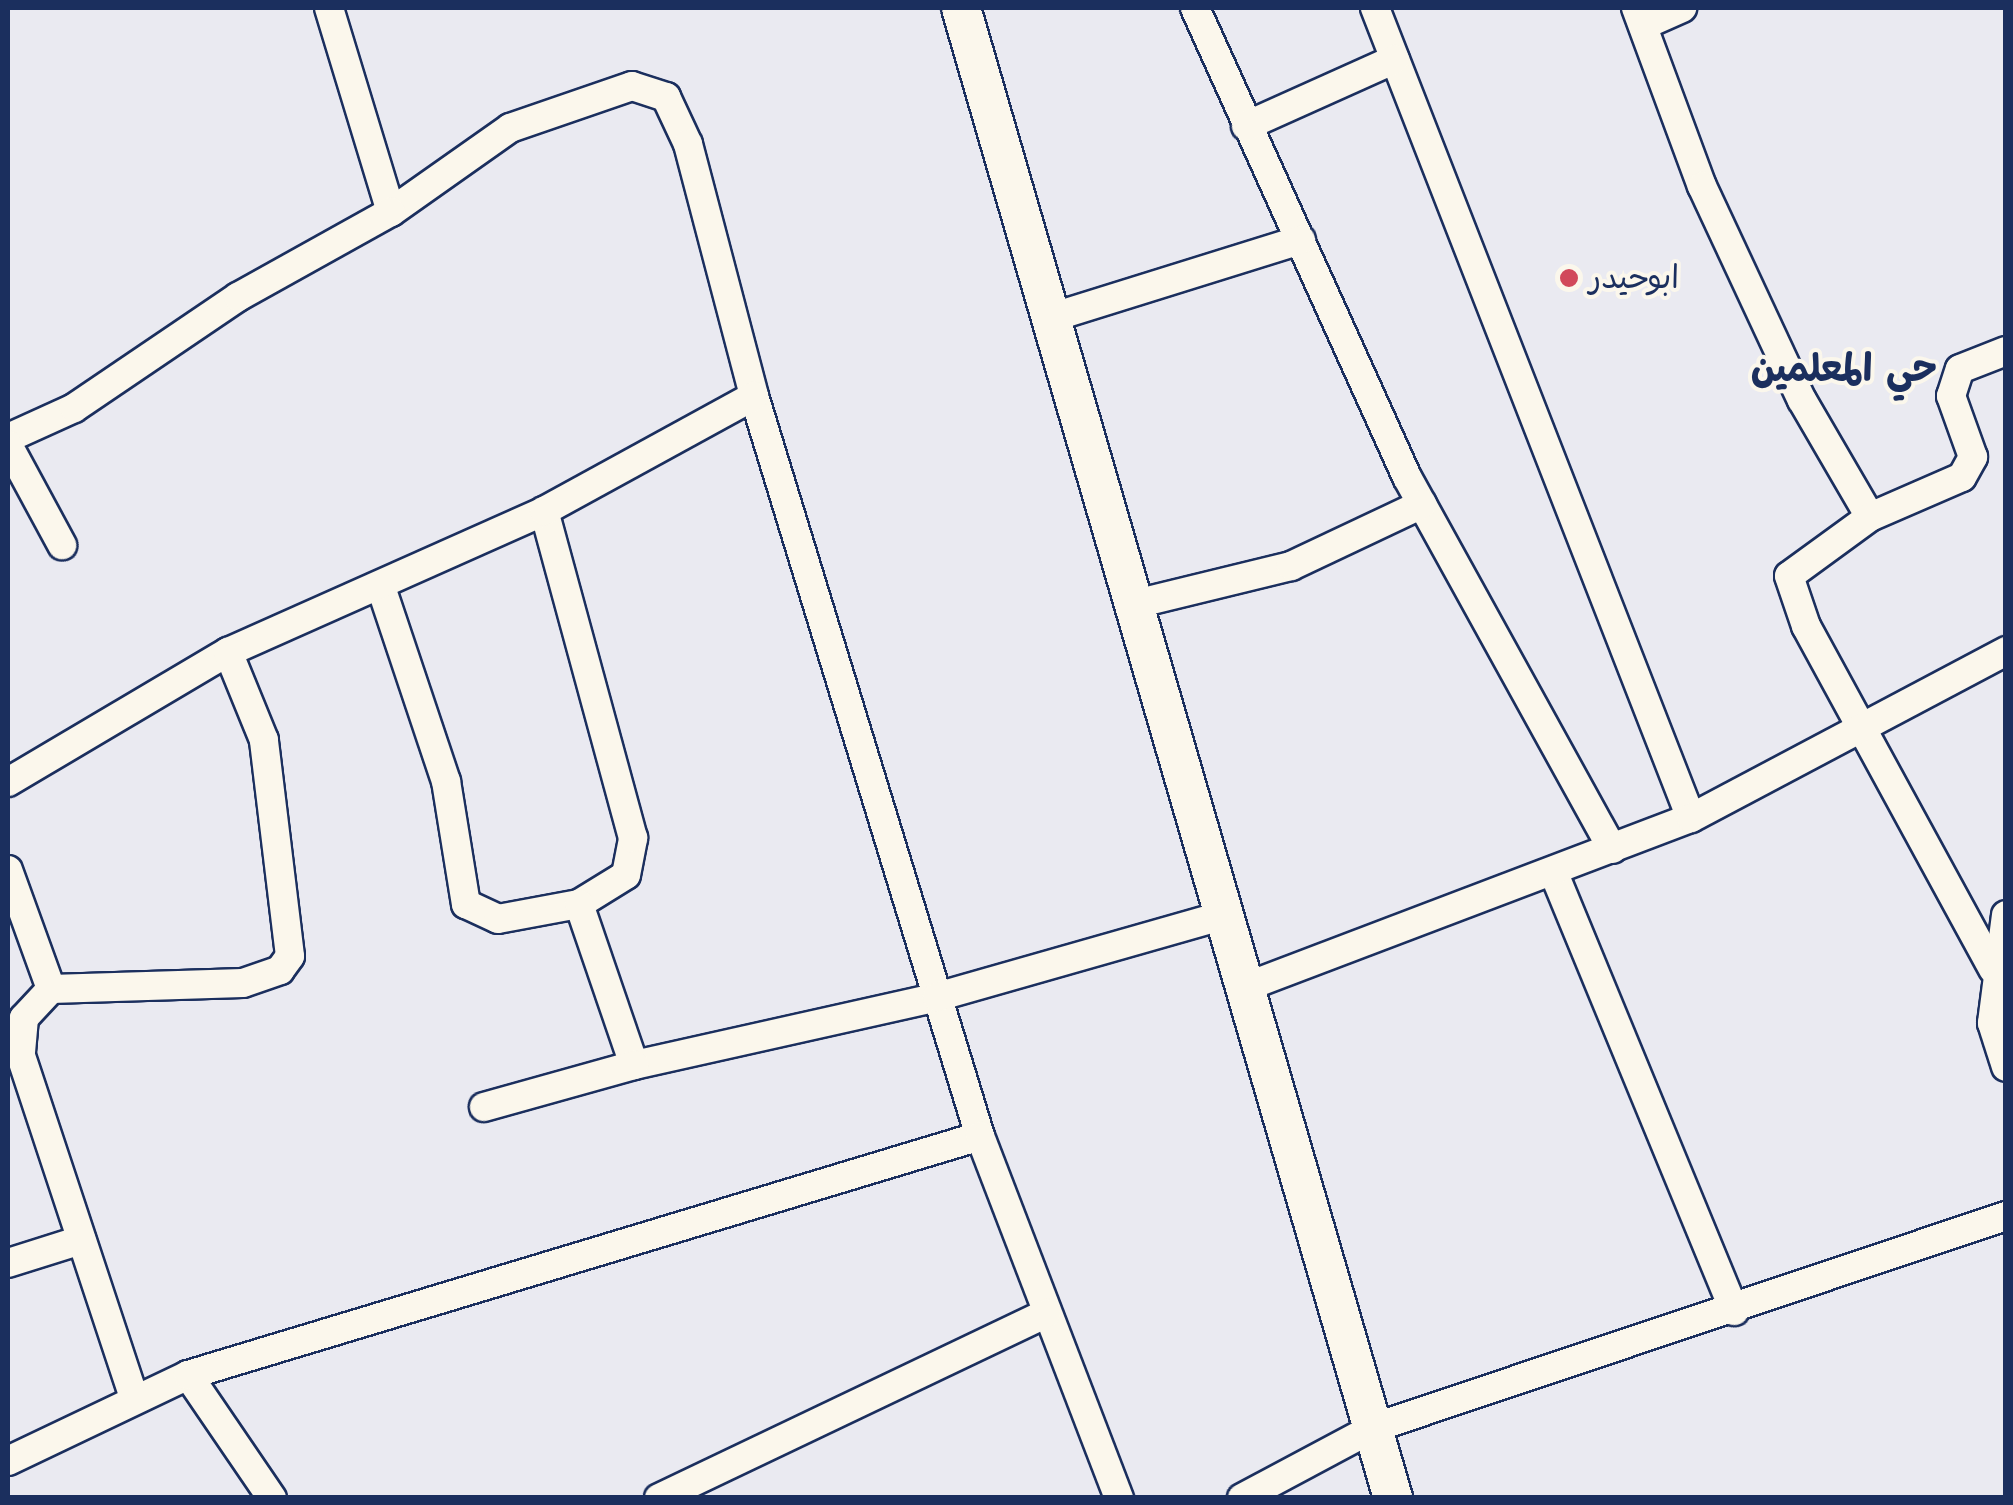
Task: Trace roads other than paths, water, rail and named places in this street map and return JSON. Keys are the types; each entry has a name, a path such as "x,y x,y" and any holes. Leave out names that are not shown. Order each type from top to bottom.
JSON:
{"street":[{"path":"329,8 391,212"},
{"path":"960,8 1047,319 1393,1498"},
{"path":"1195,8 1422,504 1612,848"},
{"path":"1374,8 1692,818"},
{"path":"1682,8 1640,16 1702,186 1802,400 1870,517"},
{"path":"1246,126 1395,58"},
{"path":"62,545 8,442 74,408 238,296 391,212 510,128 632,86 666,97 688,144 754,396 980,1136 1120,1498"},
{"path":"1047,319 1301,240"},
{"path":"1993,969 1866,726 1806,626 1789,576 1870,517 1962,477 1973,457 1951,396 1960,369 2006,351"},
{"path":"8,782 228,652 380,587 544,510 754,396"},
{"path":"1131,606 1292,566 1422,504"},
{"path":"380,587 446,781 466,904 498,919 578,904 626,875 633,838 544,510"},
{"path":"1243,988 1692,818 2006,651"},
{"path":"134,1398 20,1056 24,1018 51,989 242,984 280,970 290,956 264,740 228,652"},
{"path":"8,870 51,989"},
{"path":"1554,871 1734,1311"},
{"path":"578,904 634,1065"},
{"path":"2006,915 1993,969 1992,1023 2006,1067"},
{"path":"484,1107 634,1065 937,997 1222,916"},
{"path":"8,1461 188,1375 980,1136"},
{"path":"1242,1498 1373,1428 1734,1311 2006,1216"},
{"path":"8,1262 81,1240"},
{"path":"658,1498 1046,1313"},
{"path":"188,1375 272,1498"}],"place":[{"name":"ابوحيدر","path":"1569,278"}],"district":[{"name":"حي المعلمين","path":"1844,370"}]}
